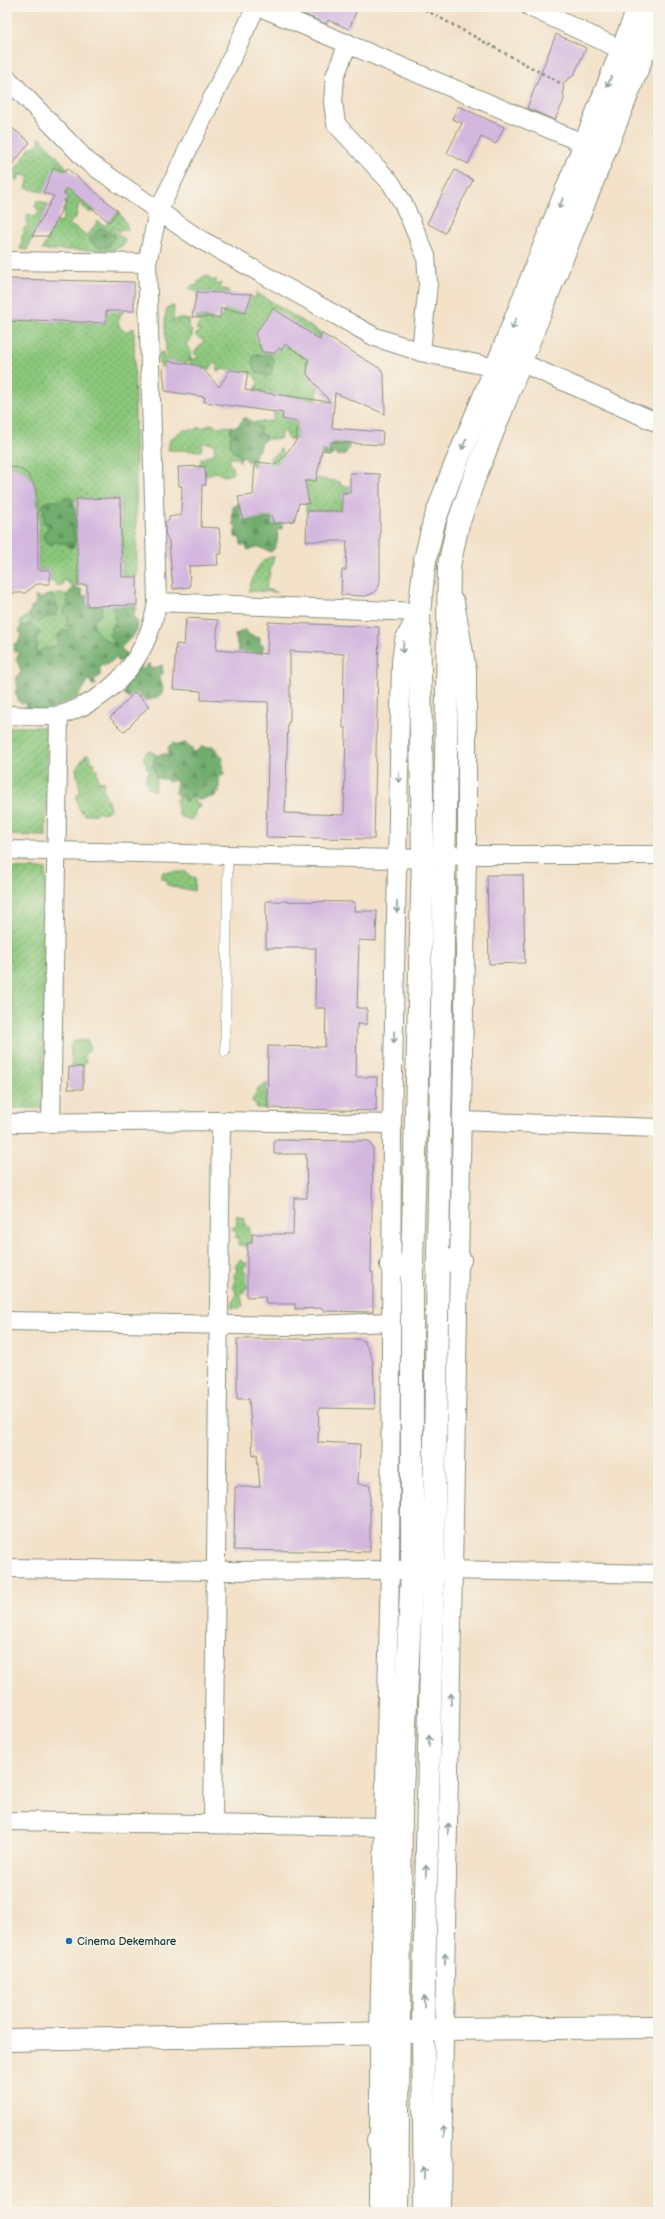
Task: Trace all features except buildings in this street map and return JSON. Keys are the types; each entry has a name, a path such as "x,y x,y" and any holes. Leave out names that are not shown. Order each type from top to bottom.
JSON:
{"main road":[{"path":"425,2212 433,2030 433,1570 438,1260 434,857 419,612 425,560 434,522 450,478 496,368 639,7"},
{"path":"396,2212 388,2142 388,2033 393,1820 433,1570 402,1265 434,857 448,566 458,524 520,362 643,59 658,17"},
{"path":"438,1260 460,1260"},
{"path":"7,2040 388,2033 433,2030 658,2028"}],"street":[{"path":"7,715 59,716 94,702 120,680 147,641 154,621 157,602 147,263 158,212 256,7"},
{"path":"260,7 584,144"},
{"path":"530,7 621,51 643,59"},
{"path":"348,43 335,76 333,102 336,124 391,183 404,205 426,256 428,284 421,352"},
{"path":"7,78 88,162 196,237 330,314 375,337 421,352 496,368"},
{"path":"7,261 147,263"},
{"path":"520,362 658,423"},
{"path":"433,1570 460,1260 461,1121 467,855 466,670 448,566"},
{"path":"7,1821 214,1823 393,1820 390,1570 390,1322 402,1265 392,1124 401,662 404,640 419,612 157,602"},
{"path":"51,1123 55,850 59,716"},
{"path":"7,850 398,859 467,855 658,855"},
{"path":"7,1123 221,1121 392,1124"},
{"path":"214,1823 221,1121"},
{"path":"461,1121 658,1128"},
{"path":"7,1321 289,1326 390,1322"},
{"path":"7,1568 216,1571 433,1570 658,1574"},
{"path":"433,2030 442,2212"},
{"path":"379,2212 388,2142"}],"lane":[{"path":"225,1052 228,854"}],"path":[{"path":"420,7 560,82"}],"green space":[{"path":"40,137 67,168 61,181 98,212 93,211 91,213 83,208 82,202 79,203 76,217 70,223 70,226 77,228 84,235 89,234 98,221 101,225 107,225 108,221 110,221 118,211 126,223 128,230 119,231 112,227 111,228 126,240 122,246 112,250 42,250 57,219 59,223 61,223 64,215 63,210 66,207 65,202 61,202 65,192 55,188 52,195 26,188 29,177 20,174 18,180 15,179 17,173 14,171 30,148 38,145"},
{"path":"37,200 48,204 27,250 20,249 24,228 27,227 27,216 29,214 35,217 39,212 35,206"},
{"path":"101,227 115,236 108,247 98,247 90,241 90,238"},
{"path":"208,276 212,281 216,279 216,285 221,283 220,288 228,290 229,293 197,292 189,288 192,285 197,286 198,281 202,277"},
{"path":"256,292 321,333 319,356 308,351 307,374 318,383 317,400 255,391 258,382 253,374 221,369 221,371 217,371 216,363 213,364 210,369 203,369 200,366 190,364 190,359 199,358 194,353 203,342 202,338 199,339 195,335 201,331 196,329 198,325 201,324 197,317 212,318 211,322 220,320 226,306 235,308 236,312 245,313 251,297 256,298"},
{"path":"106,300 118,311 124,311 119,319 120,328 126,332 134,328 137,577 122,577 120,498 76,499 77,519 73,511 73,500 44,503 45,519 50,525 43,535 46,543 52,545 54,542 68,541 75,537 73,529 77,526 78,585 71,585 63,579 63,584 58,587 55,582 50,581 50,570 38,569 39,519 36,492 32,481 23,470 7,468 7,321 106,323"},
{"path":"174,306 173,322 178,318 190,320 188,327 192,331 192,338 188,343 185,343 191,351 190,359 186,364 168,361 163,368 159,364 157,354 163,352 163,358 166,358 165,317 168,307"},
{"path":"266,352 270,352 270,356 273,358 274,363 270,376 257,373 252,363 255,354 263,355"},
{"path":"316,411 296,439 288,439 285,431 282,431 280,439 266,439 265,436 259,432 255,422 273,421 274,412 283,413 282,419 291,421"},
{"path":"245,417 261,428 259,432 265,436 265,440 261,442 259,450 255,453 254,467 247,461 245,456 240,458 238,453 233,453 230,445 231,428 238,426"},
{"path":"211,424 218,427 233,426 231,428 230,445 240,456 240,462 237,458 230,458 229,463 234,468 232,474 224,476 216,472 205,476 196,467 201,463 201,459 215,453 214,444 203,443 201,451 168,450 170,439 183,430 196,430 198,427 203,428"},
{"path":"331,438 348,438 349,448 344,455 337,456 335,453 333,455 320,456 320,448"},
{"path":"279,449 281,449 284,459 270,468 270,458 279,452"},
{"path":"317,478 340,482 341,486 350,486 350,493 342,493 342,511 306,511 306,505 309,504 308,497 302,497 305,481 317,481"},
{"path":"64,497 71,498 77,524 77,526 73,529 75,541 73,547 71,548 68,546 68,542 65,544 54,542 52,545 46,543 43,535 50,525 44,523 43,505 48,501 60,501"},
{"path":"239,503 243,514 269,511 282,524 282,529 277,530 277,542 271,552 258,547 248,550 246,546 241,545 240,538 235,537 235,530 237,528 234,525 232,515 233,507"},
{"path":"274,556 266,589 277,592 248,591 257,569 264,561"},
{"path":"73,587 81,589 83,596 87,596 87,606 102,605 101,614 93,620 93,624 97,632 106,641 114,644 115,641 108,634 113,633 110,629 117,619 114,619 115,609 112,609 112,605 137,605 133,616 137,621 137,630 121,648 127,655 124,660 118,662 117,657 105,666 102,664 100,667 100,676 94,680 96,685 92,685 88,677 87,683 77,698 28,718 25,706 27,703 20,703 15,692 18,686 16,679 21,671 16,658 19,653 17,651 15,652 13,649 15,647 13,645 18,642 22,634 19,632 21,625 25,626 31,623 40,633 36,640 38,647 35,650 36,653 44,648 47,649 59,644 57,638 63,630 70,630 70,627 66,626 69,617 62,612 68,606 67,595"},
{"path":"57,593 67,595 68,606 64,609 69,617 66,623 70,631 61,632 57,638 59,644 57,646 36,654 36,640 38,637 36,629 29,623 25,627 21,625 20,621 29,614 41,620 59,611 59,607 54,604 49,596 45,596"},
{"path":"51,595 56,601 54,604 59,607 56,616 48,615 38,623 31,619 29,614 32,606 36,603 35,597 40,597 41,600 43,597"},
{"path":"102,605 112,605 115,609 116,621 110,629 113,633 114,644 106,641 97,632 93,624 93,620 101,614"},
{"path":"245,629 249,635 260,638 260,645 264,645 262,653 264,656 239,652 235,635"},
{"path":"142,664 141,669 143,670 148,664 150,664 152,669 162,665 163,673 159,678 163,687 162,694 158,697 137,701 124,694 126,686 124,683"},
{"path":"7,727 47,727 46,836 7,835"},
{"path":"173,743 178,745 185,743 190,746 194,753 203,746 208,748 213,746 223,758 222,762 224,774 219,776 219,792 215,796 200,800 193,796 187,801 184,800 183,795 179,797 175,793 177,782 174,780 168,782 165,779 160,779 155,776 156,772 152,765 155,763 154,759 160,754 169,754 168,747"},
{"path":"148,751 156,754 155,776 157,778 154,791 147,787 148,784 145,781 150,769 146,768 146,763 143,757"},
{"path":"87,754 91,757 91,763 94,762 95,765 93,768 97,769 98,782 104,781 103,787 110,809 103,814 98,812 96,814 85,815 79,809 76,797 80,791 76,768"},
{"path":"183,795 191,798 193,796 195,802 200,805 199,808 195,810 195,815 191,820 179,816 176,799"},
{"path":"7,868 46,869 43,1108 7,1108"},
{"path":"163,872 187,872 191,877 195,877 194,891 167,885 166,880 161,878"},
{"path":"74,1041 88,1041 90,1045 89,1051 83,1056 86,1060 83,1067 72,1067 70,1046"},
{"path":"267,1083 267,1108 256,1108 256,1104 252,1101 258,1088 263,1088 263,1085"},
{"path":"236,1215 243,1217 247,1226 250,1227 249,1232 252,1243 247,1243 247,1246 238,1245 239,1239 235,1237 237,1234 232,1228 237,1225"},
{"path":"240,1260 247,1264 243,1269 247,1274 248,1286 241,1295 243,1306 241,1308 231,1308 236,1293 233,1286 235,1285 234,1275 237,1271 235,1266"}],"place":[{"name":"Cinema Dekemhare","path":"69,1941"}]}
